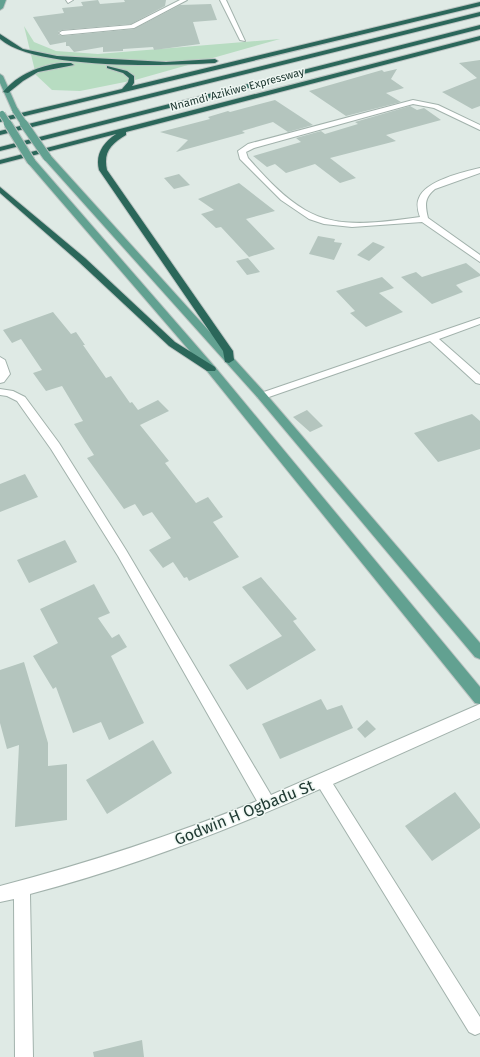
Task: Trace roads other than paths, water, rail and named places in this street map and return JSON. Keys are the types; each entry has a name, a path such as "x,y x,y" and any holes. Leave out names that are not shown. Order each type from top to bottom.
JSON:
{"highway":[{"name":"Nnamdi Azikiwe Expressway","path":"1,115 124,90 480,4"},
{"name":"Nnamdi Azikiwe Expressway","path":"0,133 480,14"},
{"name":"Nnamdi Azikiwe Expressway","path":"0,149 420,41 480,27"},
{"path":"0,36 21,50 35,55 88,61 186,64 270,54"},
{"name":"Nnamdi Azikiwe Expressway","path":"0,162 480,38"},
{"path":"392,60 420,41"},
{"path":"6,92 19,79 29,73 51,67 68,65 114,68 125,72 132,77 131,82 124,90"},
{"path":"128,129 112,140 101,153 103,170 228,351 229,360"},
{"path":"0,189 82,260 172,344 211,369"}],"main road":[{"path":"0,8 3,0"},
{"path":"0,76 15,110 47,157 262,396 480,653"},
{"path":"1,115 31,161 211,369 480,698"}],"street":[{"path":"62,32 132,27 184,0"},
{"path":"223,0 244,40"},
{"path":"480,128 436,106 414,102 251,146 242,152 244,159 281,195 312,217 342,223 377,224 424,219 480,259"},
{"path":"424,219 421,202 423,196 428,190 445,182 480,170"},
{"path":"262,396 480,321"},
{"path":"431,338 480,381"},
{"path":"0,360 5,374 0,380"},
{"path":"0,392 9,393 21,399 55,446 130,566 268,804"},
{"name":"Godwin H Ogbadu St","path":"0,894 89,870 150,849 268,804 323,781 480,711"},
{"path":"323,781 475,1026"},
{"path":"22,889 24,1057"}]}
